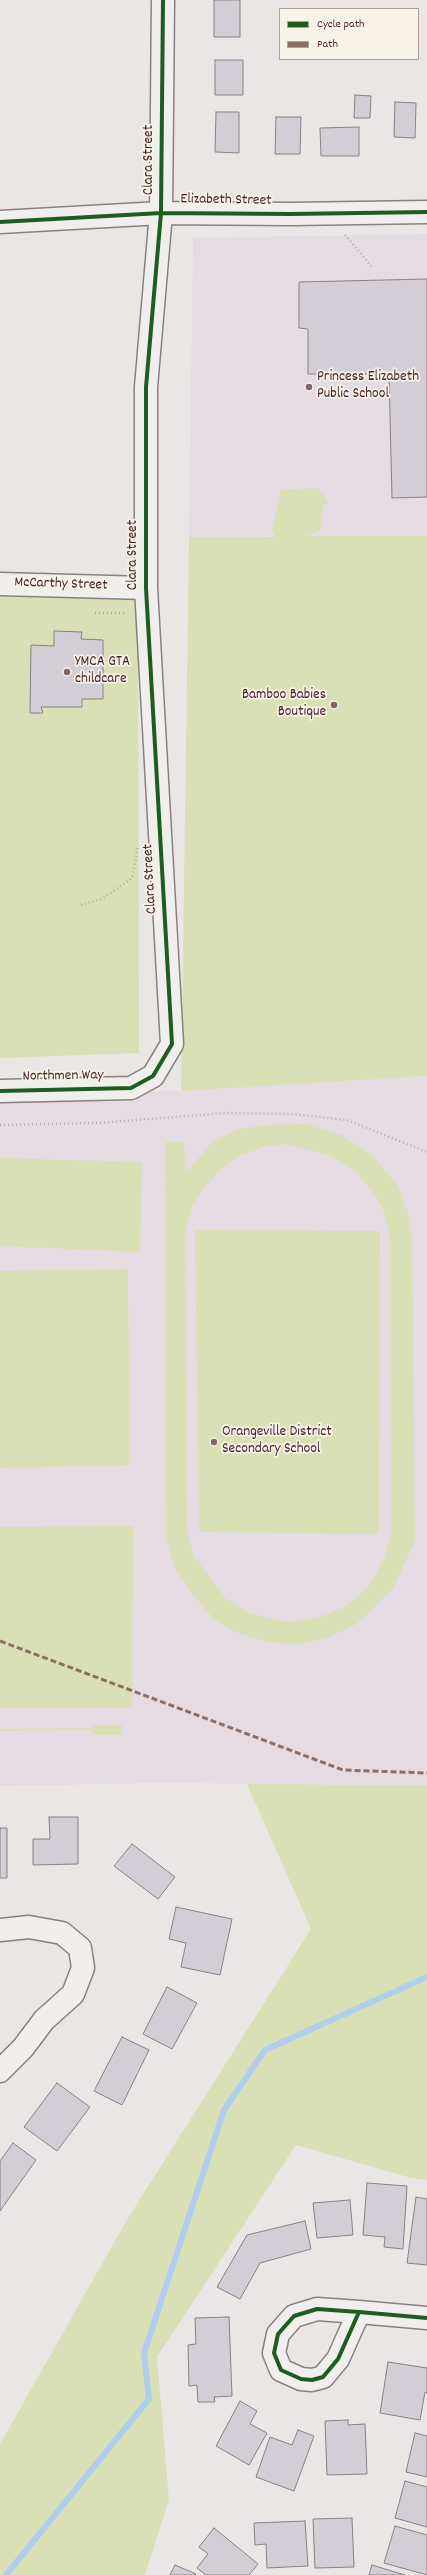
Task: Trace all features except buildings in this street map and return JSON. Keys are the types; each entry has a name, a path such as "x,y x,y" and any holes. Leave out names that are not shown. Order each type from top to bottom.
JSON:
{"street":[{"name":"Clara Street","path":"127,1088 153,1076 172,1044 146,588 146,387 161,213 163,0"},
{"name":"Elizabeth Street","path":"0,222 161,213 327,214 427,212"},
{"name":"McCarthy Street","path":"0,584 146,588"},
{"name":"Northmen Way","path":"0,1091 127,1088"},
{"path":"0,1930 29,1927 62,1933 80,1948 83,1968 73,1994 44,2020 23,2048 0,2071"},
{"path":"359,2312 427,2318"}],"path":[{"path":"327,214 373,268"},
{"path":"95,613 148,613"},
{"path":"82,904 102,899 132,878 139,842"},
{"path":"0,1125 97,1123 226,1113 292,1114 347,1120 427,1152"}],"shaded area":[{"name":"Princess Elizabeth Public School","path":"427,234 427,536 189,537 193,238"},
{"name":"Orangeville District Secondary School","path":"427,1076 427,1785 157,1783 0,1786 0,1101"}],"green space":[{"path":"318,488 328,503 323,505 321,530 306,536 427,536 427,1076 181,1091 189,537 276,537 272,531 281,490"},
{"path":"138,585 139,1053 0,1058 0,587"},
{"path":"305,1124 341,1135 371,1154 397,1184 407,1210 412,1239 415,1540 393,1589 355,1625 327,1638 295,1645 264,1641 238,1633 215,1620 192,1594 174,1567 166,1538 165,1142 184,1142 186,1172 213,1142 239,1129 270,1125","holes":["287,1144 331,1156 357,1173 375,1195 385,1214 390,1242 391,1534 384,1559 368,1588 344,1607 318,1618 288,1622 249,1613 226,1599 194,1556 187,1531 186,1231 192,1206 205,1187 221,1169 241,1155 263,1147"]},
{"path":"0,1158 142,1162 140,1252 0,1246"},
{"path":"195,1230 380,1231 379,1534 199,1532"},
{"path":"128,1269 130,1465 0,1468 0,1271"},
{"path":"133,1526 132,1708 0,1708 0,1527"},
{"path":"93,1725 122,1725 122,1735 93,1735 93,1730 0,1731 0,1729 93,1728"},
{"path":"247,1784 427,1785 427,2180 411,2178 296,2145 157,2357 169,2500 145,2575 0,2575 0,2444 128,2218 311,1929"}],"waterway":[{"path":"6,2575 149,2399 144,2353 224,2110 265,2050 427,1977"}],"marked path":[{"path":"0,1641 343,1770 427,1773"}],"cycle path":[{"path":"0,1091 131,1088 153,1076 172,1044 146,588 146,387 161,213 163,0"},
{"path":"0,222 161,213 291,214 427,212"},
{"path":"359,2312 338,2359 323,2377 312,2380 301,2379 281,2370 274,2353 278,2334 294,2316 317,2309 359,2312 427,2318"}],"place":[{"name":"Princess Elizabeth Public School","path":"309,387"},
{"name":"YMCA GTA childcare","path":"67,672"},
{"name":"Bamboo Babies Boutique","path":"334,705"},
{"name":"Orangeville District Secondary School","path":"214,1442"}]}
